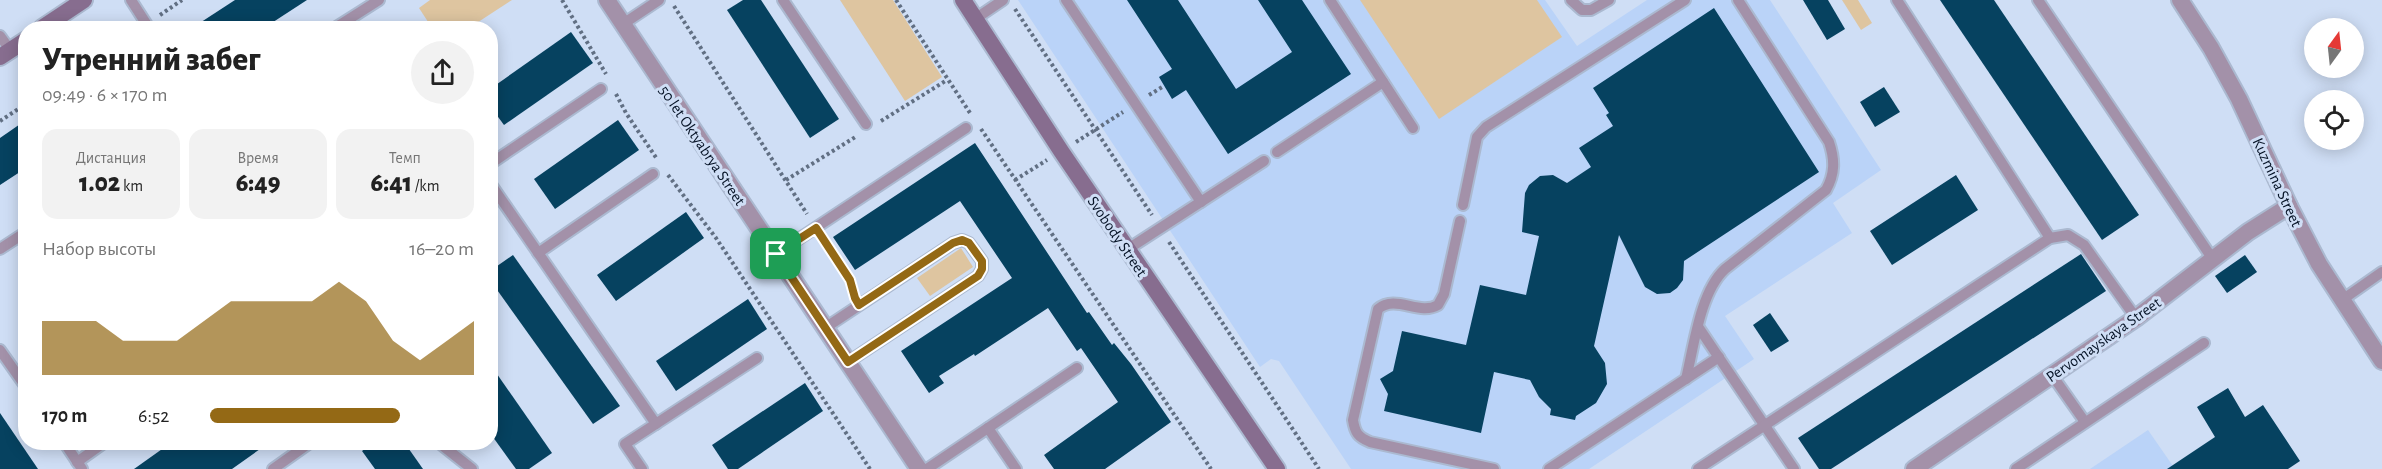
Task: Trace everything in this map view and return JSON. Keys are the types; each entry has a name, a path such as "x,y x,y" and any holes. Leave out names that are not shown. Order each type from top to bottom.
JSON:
{"main road":[{"path":"52,21 84,0"},
{"name":"Svobody Street","path":"963,0 1061,151 1277,469"},
{"path":"5,54 18,45"}],"street":[{"name":"50 let Oktyabrya Street","path":"607,0 919,469"},
{"name":"Kuzmina Street","path":"2180,0 2211,48 2239,99 2319,264 2382,361"},
{"name":"Pervomayskaya Street","path":"1914,469 2136,318 2212,258 2289,206"}],"lane":[{"path":"131,0 144,21"},
{"path":"346,21 379,0"},
{"path":"623,24 659,0"},
{"path":"783,0 866,124"},
{"path":"975,19 1003,0"},
{"path":"1066,0 1201,202"},
{"path":"1330,0 1413,128"},
{"path":"1571,0 1582,10 1591,10 1609,0"},
{"path":"1463,205 1478,137 1486,127 1685,0"},
{"path":"1686,379 1707,296 1714,281 1725,269 1826,190 1832,180 1834,166 1829,142 1738,0"},
{"path":"1897,0 2050,238"},
{"path":"2038,0 2212,258"},
{"path":"0,36 5,54"},
{"path":"1277,152 1383,82"},
{"path":"498,159 601,89"},
{"path":"776,254 966,128"},
{"path":"1128,249 1264,161"},
{"path":"538,253 653,174"},
{"path":"498,195 656,424"},
{"path":"1460,220 1444,294 1438,305 1426,309 1390,303 1378,309 1353,420 1355,431 1360,438 1370,442 1487,468"},
{"path":"1698,469 2050,238 2068,235 2084,245 2136,318"},
{"path":"0,249 18,237"},
{"path":"825,328 953,243 962,240 969,243 982,261 982,269 978,276 848,362"},
{"path":"2342,300 2382,273"},
{"path":"1699,328 1794,469"},
{"path":"2016,469 2204,343"},
{"path":"0,350 18,376"},
{"path":"1549,469 1719,357"},
{"path":"642,469 625,444 757,358"},
{"path":"927,469 1077,368"},
{"path":"2052,375 2085,422"},
{"path":"988,428 1016,469"},
{"path":"70,450 80,465 96,450"},
{"path":"273,469 300,450"},
{"path":"448,450 472,469"}],"path":[{"path":"562,0 606,74 626,113 658,160"},
{"path":"670,0 850,280 859,305"},
{"path":"896,0 972,116"},
{"path":"1015,180 1164,86"},
{"path":"0,121 18,109"},
{"path":"978,125 1211,469"},
{"path":"664,170 716,238 870,469"}],"shaded area":[{"path":"430,0 512,0 480,21 427,21 419,8"},
{"path":"840,0 893,0 942,77 905,101"},
{"path":"1018,0 1545,0 1577,46 1647,0 1770,0 1881,170 1833,203 1852,233 1725,316 1754,359 1589,469 1351,469 1279,361 1271,359 1260,367"},
{"path":"1360,0 1537,0 1562,37 1439,119"},
{"path":"1842,0 1858,0 1872,23 1861,30"},
{"path":"961,248 973,267 930,296 917,278"},
{"path":"2148,430 2175,469 2090,469"}],"building":[{"path":"235,0 307,0 275,21 203,21"},
{"path":"743,0 761,0 839,119 810,138 727,10"},
{"path":"1127,0 1178,0 1236,89 1292,52 1258,0 1302,0 1351,74 1228,154 1186,90 1172,99 1159,77 1172,69"},
{"path":"1803,0 1828,0 1845,29 1827,40"},
{"path":"1940,0 1994,0 2139,215 2102,240"},
{"path":"1714,8 1819,172 1684,261 1683,280 1670,293 1657,294 1645,287 1619,235 1594,346 1605,363 1607,384 1596,403 1576,416 1575,420 1550,415 1551,409 1539,397 1530,380 1494,372 1481,433 1384,411 1388,394 1380,379 1393,371 1402,331 1466,345 1480,285 1526,295 1539,236 1522,232 1525,193 1529,185 1540,176 1553,175 1567,183 1591,167 1579,148 1613,126 1606,115 1609,113 1593,88"},
{"path":"571,32 593,63 504,125 498,117 498,83"},
{"path":"1884,87 1900,112 1875,127 1860,102"},
{"path":"618,120 639,150 555,209 534,179"},
{"path":"18,126 18,173 0,185 0,138"},
{"path":"975,143 1087,313 1089,312 1112,345 1114,343 1131,364 1171,422 1105,469 1054,469 1044,455 1118,402 1081,348 1077,351 1048,308 975,356 974,354 939,376 944,383 929,393 901,351 1012,278 960,201 855,270 833,237"},
{"path":"1956,175 1978,210 1892,265 1870,231"},
{"path":"686,212 704,238 616,301 597,275"},
{"path":"2081,254 2106,291 1831,469 1819,469 1798,438"},
{"path":"513,255 620,406 593,424 498,291 498,265"},
{"path":"2245,255 2257,272 2227,293 2215,276"},
{"path":"748,299 767,329 676,391 656,361"},
{"path":"1770,313 1789,341 1771,352 1753,325"},
{"path":"498,375 552,453 529,469 516,469 498,444"},
{"path":"805,383 823,411 738,469 728,469 712,445"},
{"path":"2228,388 2245,417 2263,405 2300,461 2288,469 2167,469 2215,437 2197,407"},
{"path":"0,413 18,440 18,450 25,450 38,469 0,469"},
{"path":"161,450 259,450 232,469 134,469"},
{"path":"410,450 423,469 375,469 362,451"}],"route":[{"path":"816,228 850,280 859,305 953,243 962,240 969,243 982,261 982,269 978,276 848,362 776,254 816,228"}]}
